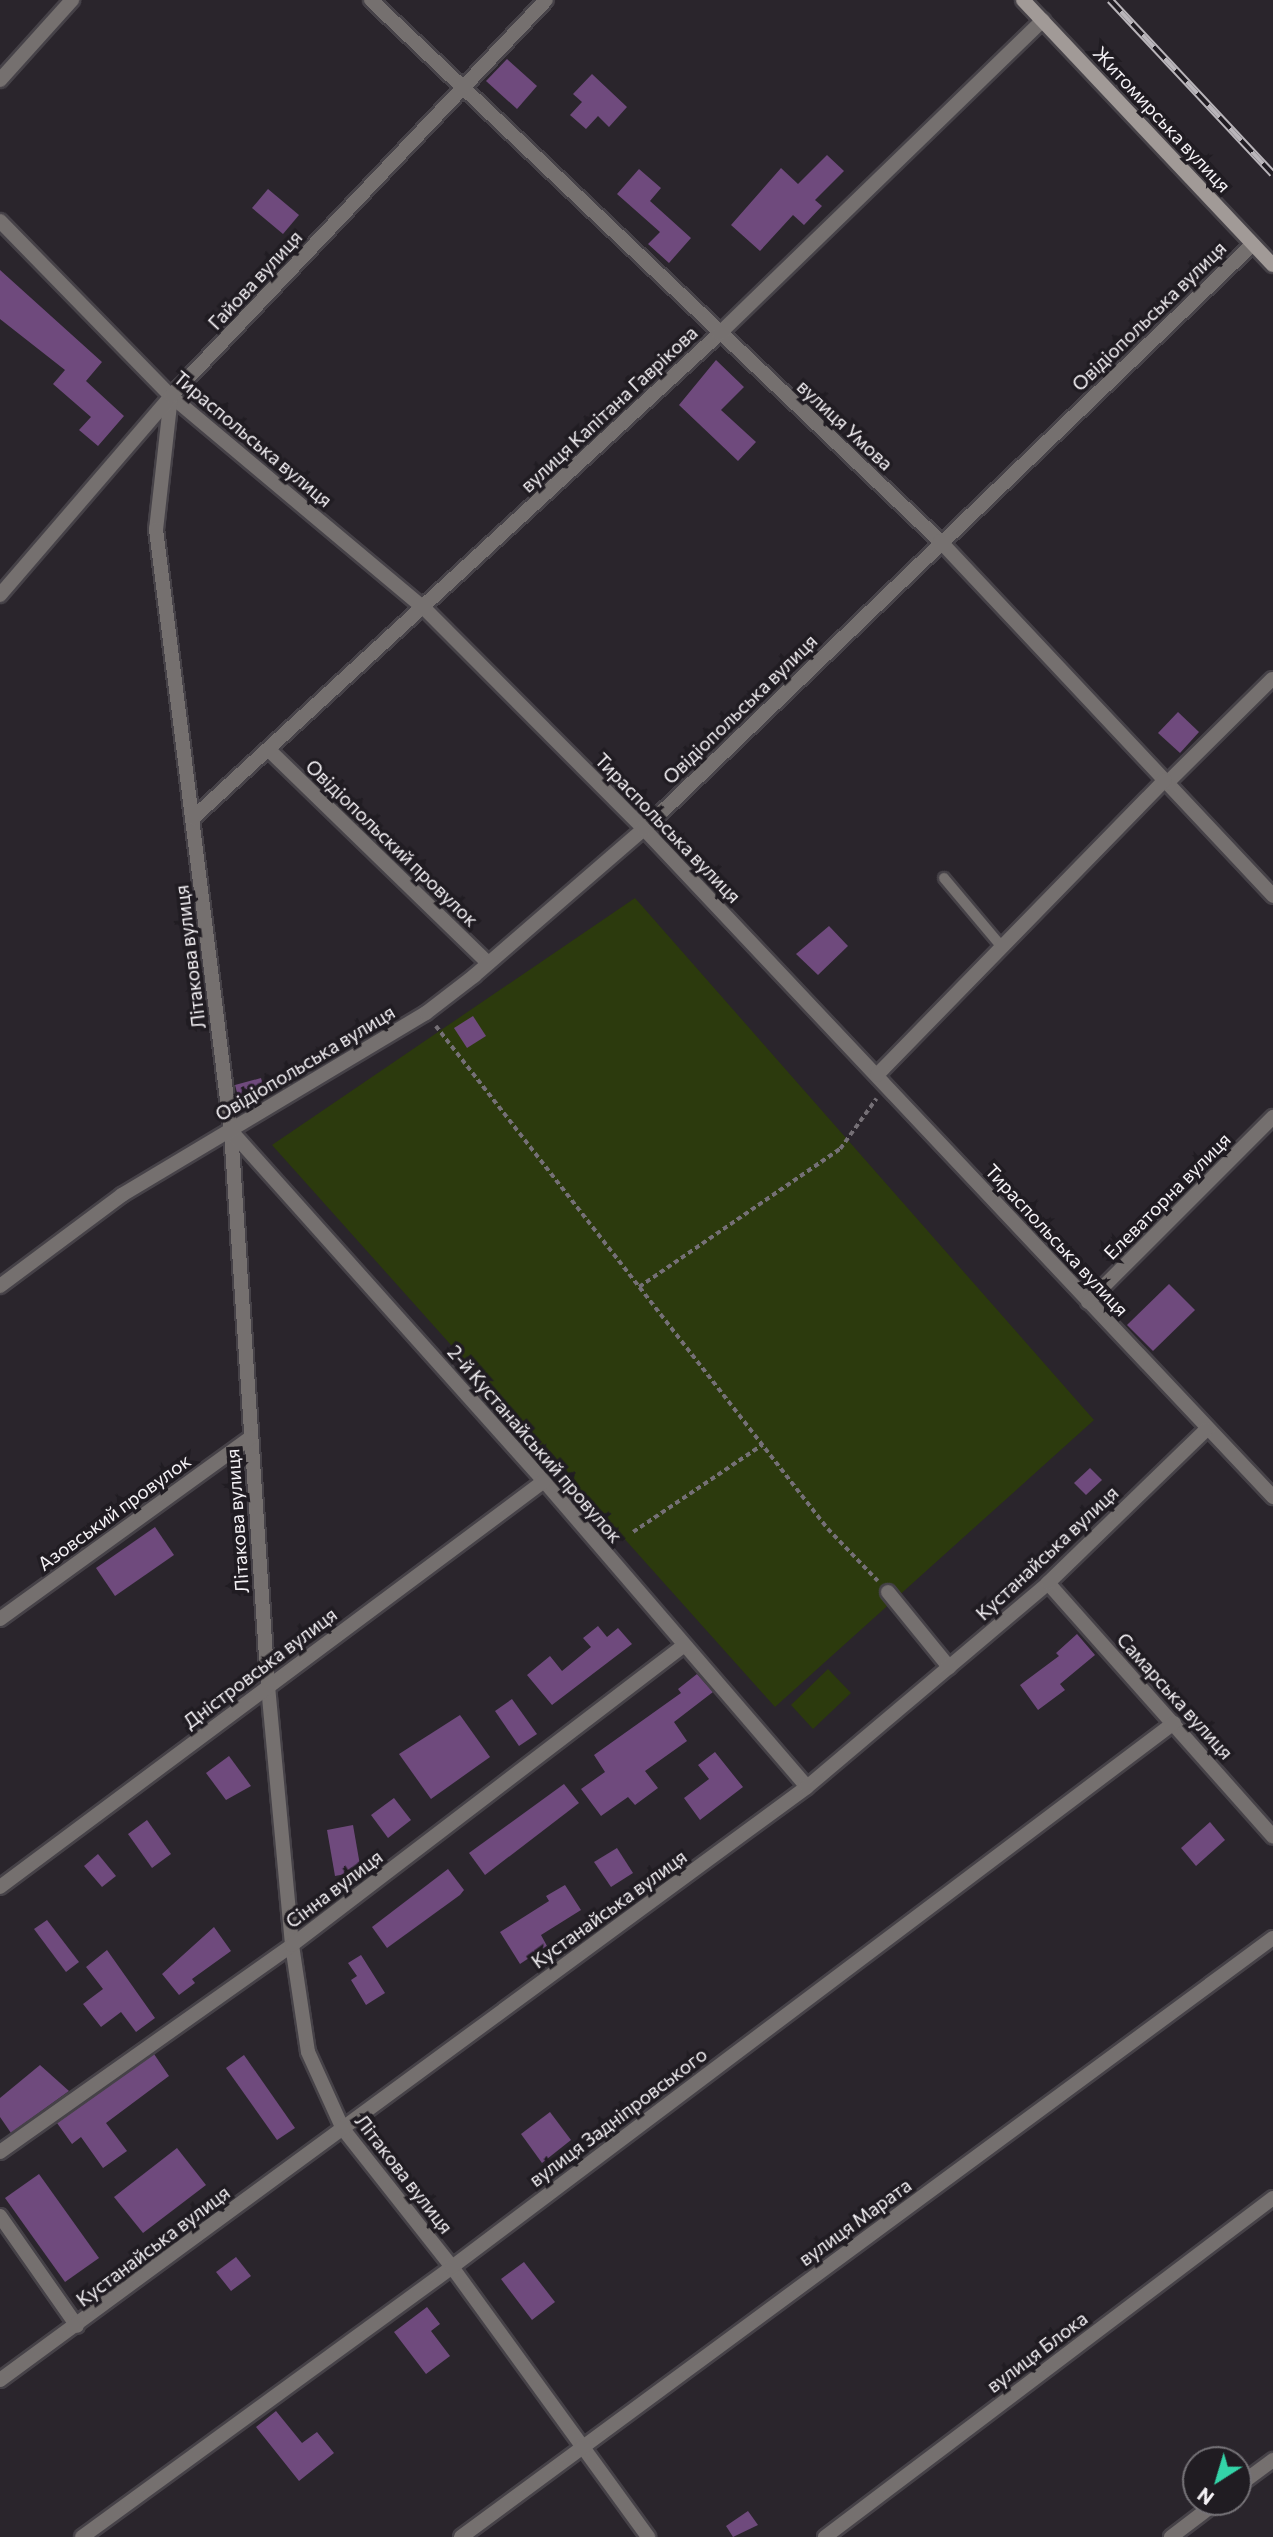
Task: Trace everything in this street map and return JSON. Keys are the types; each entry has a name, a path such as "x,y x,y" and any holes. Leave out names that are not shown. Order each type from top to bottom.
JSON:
{"street":[{"path":"0,80 72,0"},
{"name":"вулиця Умова","path":"371,0 719,334 940,541 1273,896"},
{"name":"Гайова вулиця","path":"0,595 171,396 546,0"},
{"name":"Житомирська вулиця","path":"1023,0 1273,265"},
{"name":"вулиця Капітана Гаврікова","path":"193,818 719,334 1043,20"},
{"name":"Тираспольська вулиця","path":"0,221 171,396 424,608 645,829 1273,1497"},
{"name":"Овідіопольська вулиця","path":"0,1286 122,1195 426,1013 488,963 645,829 940,541 1253,244"},
{"name":"Літакова вулиця","path":"171,396 156,528 231,1131 268,1686 292,1945 308,2052 343,2129 452,2267 648,2537"},
{"path":"881,1080 1002,947 1272,679"},
{"name":"Овідіопольский провулок","path":"269,750 488,963"},
{"name":"Елеваторна вулиця","path":"1088,1303 1273,1117"},
{"name":"2-й Кустанайський провулок","path":"231,1131 544,1480 807,1787"},
{"name":"Кустанайська вулиця","path":"0,2380 807,1787 1048,1584 1207,1429"},
{"name":"Азовський провулок","path":"0,1619 251,1437"},
{"name":"Дністровська вулиця","path":"0,1887 544,1480"},
{"name":"Самарська вулиця","path":"1048,1584 1273,1836"},
{"path":"888,1592 949,1667"},
{"name":"Сінна вулиця","path":"0,2152 292,1945 684,1646"},
{"name":"вулиця Задніпровського","path":"82,2537 452,2267 1174,1723"},
{"name":"вулиця Марата","path":"461,2537 1273,1938"},
{"name":"вулиця Блока","path":"825,2537 1273,2198"},
{"path":"0,2217 77,2326"},
{"path":"1252,2476 1273,2460"},
{"path":"1171,2537 1199,2516"}],"lane":[{"path":"944,878 1002,947"}],"path":[{"path":"426,1013 828,1529 888,1592"},
{"path":"639,1287 840,1149 881,1080"},
{"path":"633,1532 762,1446"}],"green space":[{"path":"635,898 1094,1420 775,1707 272,1145"},
{"path":"828,1669 851,1693 813,1729 791,1705"}],"building":[{"path":"507,59 537,86 517,109 486,81"},
{"path":"592,74 627,107 609,127 598,116 586,129 570,115 582,102 573,94"},
{"path":"827,155 844,171 815,200 822,206 804,225 793,215 760,251 731,225 781,168 798,184"},
{"path":"639,169 661,188 650,201 691,238 669,263 648,244 660,232 617,194"},
{"path":"268,189 299,215 283,234 252,208"},
{"path":"0,270 102,362 86,381 124,416 98,446 79,430 91,417 53,384 65,370 0,319"},
{"path":"716,360 744,387 721,410 756,442 738,461 679,405"},
{"path":"1178,712 1199,732 1180,753 1158,733"},
{"path":"829,926 848,946 818,975 796,954"},
{"path":"473,1016 486,1036 467,1048 454,1028"},
{"path":"261,1078 265,1093 239,1100 235,1085"},
{"path":"1169,1284 1195,1310 1153,1351 1127,1325"},
{"path":"1090,1468 1102,1480 1086,1495 1074,1483"},
{"path":"155,1527 174,1555 115,1596 96,1568"},
{"path":"598,1626 607,1637 618,1628 632,1644 552,1705 527,1675 550,1656 562,1671 591,1647 583,1638"},
{"path":"1077,1634 1095,1655 1060,1684 1065,1690 1038,1710 1020,1685 1059,1656 1056,1653"},
{"path":"697,1674 713,1692 674,1722 687,1741 645,1771 658,1788 635,1805 628,1797 601,1816 581,1789 605,1772 594,1755 681,1693 678,1689"},
{"path":"512,1699 537,1734 519,1746 495,1711"},
{"path":"460,1715 490,1757 431,1799 399,1754"},
{"path":"715,1752 743,1787 700,1820 684,1798 709,1779 698,1765"},
{"path":"229,1756 251,1786 226,1800 206,1773"},
{"path":"564,1784 579,1803 485,1875 469,1853"},
{"path":"394,1798 411,1820 388,1838 371,1815"},
{"path":"147,1820 171,1854 152,1868 128,1834"},
{"path":"1210,1822 1225,1840 1196,1866 1181,1848"},
{"path":"353,1825 361,1871 335,1876 327,1830"},
{"path":"617,1848 633,1873 611,1887 594,1862"},
{"path":"98,1854 116,1876 102,1887 84,1866"},
{"path":"448,1869 464,1890 387,1948 372,1927"},
{"path":"565,1885 581,1910 541,1935 547,1946 520,1964 500,1932 549,1901 546,1896"},
{"path":"47,1920 79,1962 66,1972 34,1929"},
{"path":"214,1927 231,1951 192,1979 195,1983 179,1995 162,1974"},
{"path":"107,1950 155,2018 136,2032 121,2012 101,2027 83,2004 103,1989 86,1967"},
{"path":"361,1955 385,1993 366,2005 351,1980 357,1976 348,1963"},
{"path":"154,2054 169,2076 106,2123 127,2151 103,2168 81,2137 72,2144 57,2123"},
{"path":"244,2055 295,2128 277,2140 226,2068"},
{"path":"40,2065 69,2091 11,2133 0,2117 0,2098"},
{"path":"550,2112 571,2140 542,2163 521,2134"},
{"path":"177,2148 206,2185 143,2233 114,2197"},
{"path":"39,2174 99,2258 65,2282 5,2198"},
{"path":"236,2257 251,2276 231,2291 216,2272"},
{"path":"524,2262 555,2302 532,2320 501,2279"},
{"path":"427,2307 440,2324 431,2331 450,2356 426,2374 394,2332"},
{"path":"276,2411 302,2443 317,2432 334,2453 299,2481 256,2427"},
{"path":"748,2511 758,2525 733,2537 726,2526"}],"railway":[{"path":"1110,0 1273,174"}]}
